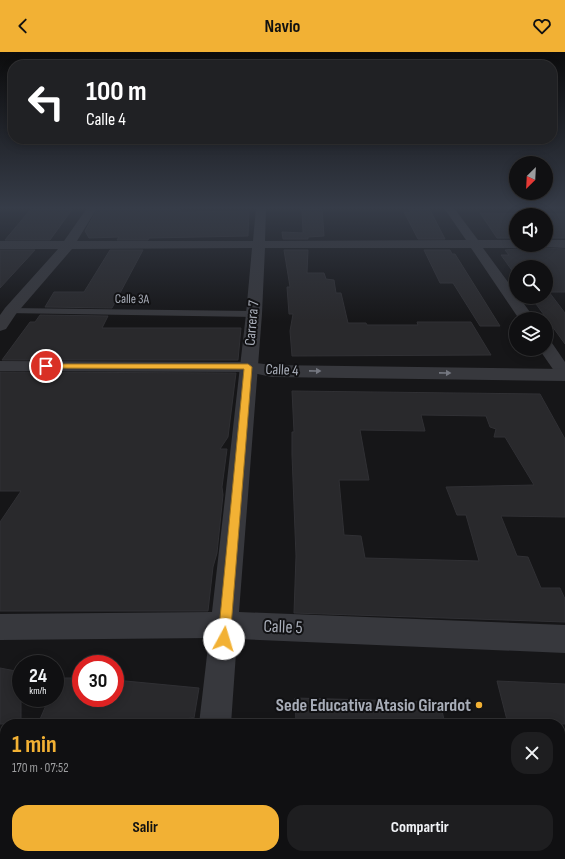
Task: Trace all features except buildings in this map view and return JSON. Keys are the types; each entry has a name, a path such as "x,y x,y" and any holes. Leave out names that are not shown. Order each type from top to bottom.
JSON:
{"street":[{"path":"0,326 10,311 67,246"},
{"name":"Carrera 7","path":"216,719 254,314 258,246"},
{"path":"476,246 522,312"},
{"name":"Calle 3A","path":"10,311 254,314"},
{"path":"553,356 563,368"},
{"name":"Calle 4","path":"0,366 248,367 272,371 563,368"},
{"name":"Calle 5","path":"0,627 225,625 565,639"}],"place":[{"name":"Sede Educativa Atasio Girardot","path":"479,705"}],"route":[{"path":"46,366 248,367 224,639"}]}
